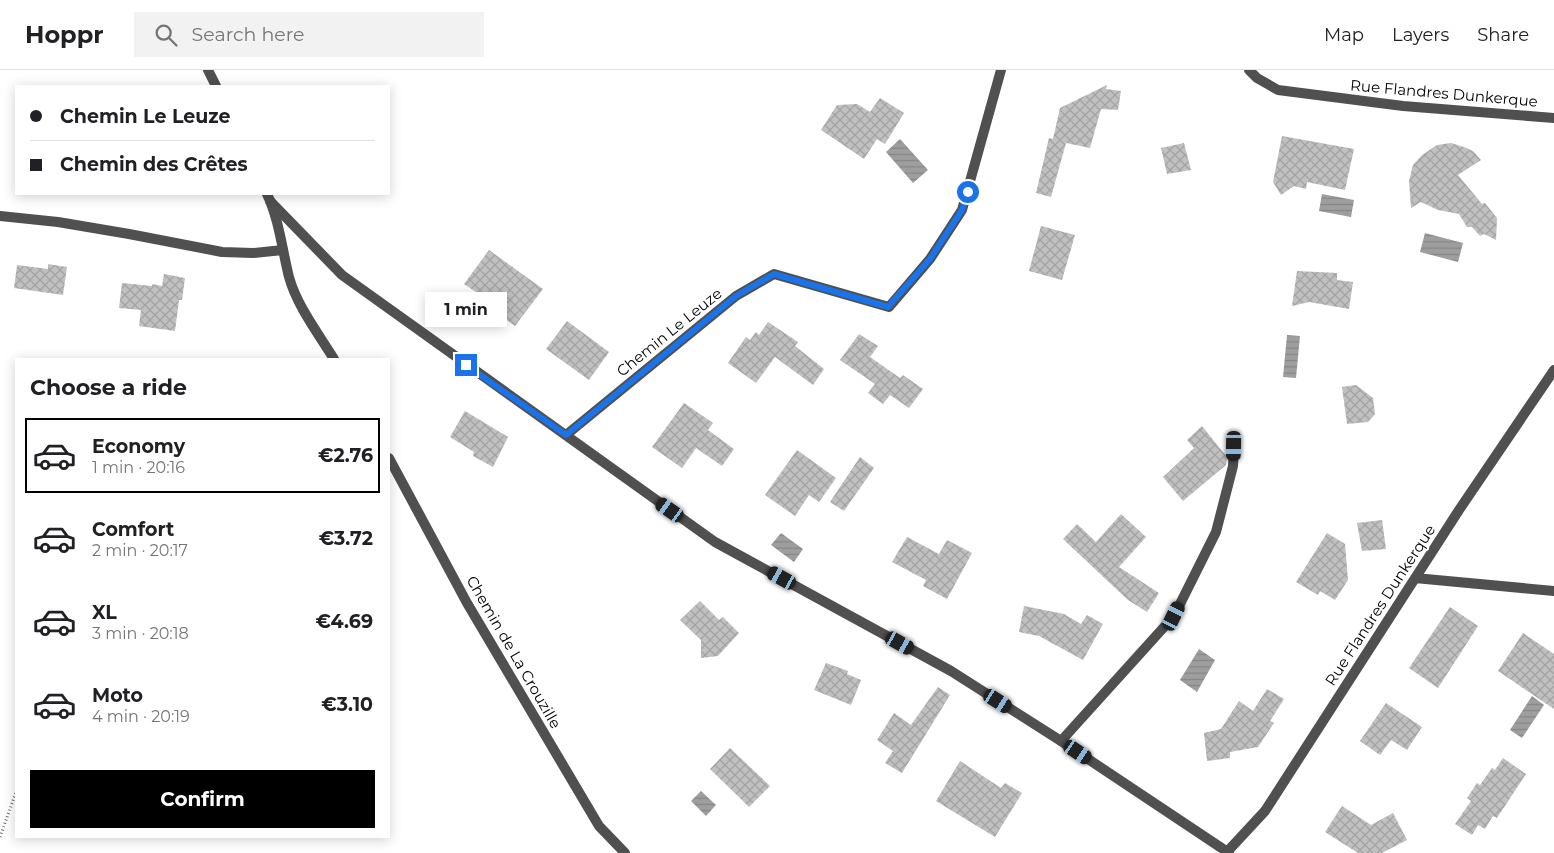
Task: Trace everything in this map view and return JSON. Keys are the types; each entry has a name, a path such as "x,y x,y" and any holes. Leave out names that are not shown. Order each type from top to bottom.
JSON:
{"street":[{"path":"208,70 216,85"},
{"name":"Chemin Le Leuze","path":"566,435 736,296 774,274 888,307 930,259 962,210 1000,70"},
{"name":"Rue Flandres Dunkerque","path":"1249,70 1257,78 1278,90 1403,106 1554,118"},
{"path":"269,197 342,275 715,542 950,671 1062,742 1228,853"},
{"path":"269,197 289,278 297,298 333,358"},
{"path":"0,216 58,222 222,252 253,253 282,245"},
{"name":"Rue Flandres Dunkerque","path":"1228,853 1265,812 1459,510 1554,370"},
{"path":"1062,742 1174,616 1216,532 1233,466 1234,446"},
{"name":"Chemin de La Crouzille","path":"390,460 467,603 598,826 625,853"},
{"path":"1415,578 1554,591"}],"path":[{"path":"0,837 15,795"}],"shaded area":[{"path":"900,139 928,170 913,183 886,152"},
{"path":"1322,194 1354,200 1351,217 1319,211"},
{"path":"1425,233 1463,243 1458,262 1420,252"},
{"path":"1287,335 1300,336 1296,378 1283,377"},
{"path":"781,533 803,549 794,562 771,545"},
{"path":"1199,649 1215,660 1197,692 1180,680"},
{"path":"1532,696 1544,705 1522,738 1510,730"},
{"path":"701,791 716,805 706,816 691,801"}],"building":[{"path":"1107,85 1106,89 1121,91 1118,110 1101,109 1090,148 1066,143 1051,197 1036,193 1049,138 1053,139 1060,108"},
{"path":"880,98 904,113 885,144 877,139 864,159 821,130 837,105 857,104 870,112"},
{"path":"1282,136 1354,149 1345,190 1307,182 1306,189 1294,186 1281,195 1273,182"},
{"path":"1184,143 1191,170 1167,174 1161,148"},
{"path":"1451,143 1473,151 1481,160 1458,175 1482,204 1485,203 1497,218 1496,240 1484,234 1480,236 1472,227 1467,227 1459,214 1438,210 1421,202 1411,208 1409,181 1413,165 1422,155 1437,145"},
{"path":"1041,226 1075,235 1062,280 1029,271"},
{"path":"489,250 543,289 515,326 482,302 485,298 464,284"},
{"path":"48,264 67,267 63,295 14,288 17,265 48,269"},
{"path":"1297,271 1337,273 1337,280 1353,282 1349,309 1309,302 1292,306"},
{"path":"164,274 185,278 182,300 179,300 175,331 139,326 141,310 119,308 122,283 162,286"},
{"path":"567,321 609,352 589,380 546,349"},
{"path":"768,322 798,342 795,346 824,369 813,385 775,357 756,383 728,363 746,337 750,340 756,332 759,335"},
{"path":"859,334 878,346 870,357 900,378 903,375 923,389 909,408 890,395 883,404 868,393 875,384 840,360"},
{"path":"1356,385 1373,398 1375,414 1368,422 1347,424 1342,387"},
{"path":"684,403 713,423 708,430 734,449 722,466 696,448 682,468 652,447"},
{"path":"465,411 508,437 493,467 473,456 474,452 450,437"},
{"path":"1202,426 1227,457 1226,465 1183,501 1163,477 1194,448 1187,440"},
{"path":"797,450 836,478 819,502 809,495 795,516 765,495"},
{"path":"860,457 874,468 844,511 830,502"},
{"path":"1121,514 1146,537 1119,567 1159,593 1147,612 1128,600 1063,539 1077,524 1096,542"},
{"path":"1382,520 1386,549 1362,551 1357,523"},
{"path":"1327,533 1345,544 1348,580 1335,600 1320,591 1318,595 1296,582"},
{"path":"907,537 939,554 947,540 972,553 947,599 923,586 926,580 892,562"},
{"path":"700,601 719,620 723,617 739,633 718,656 701,658 701,640 680,620"},
{"path":"1024,606 1064,614 1081,624 1087,615 1103,624 1083,660 1039,636 1019,632"},
{"path":"1450,607 1478,626 1438,688 1409,668"},
{"path":"1523,633 1554,654 1554,709 1498,671"},
{"path":"826,663 848,671 847,674 861,680 851,705 814,690"},
{"path":"938,687 950,695 902,773 885,763 893,751 877,740 894,713 911,725"},
{"path":"1267,689 1284,699 1270,721 1274,723 1258,747 1230,752 1230,758 1207,761 1204,733 1221,729 1239,701 1253,711"},
{"path":"1386,703 1422,727 1407,750 1391,740 1380,755 1360,741"},
{"path":"730,748 770,786 749,807 710,769"},
{"path":"1503,758 1526,774 1497,818 1493,816 1485,829 1478,825 1472,835 1455,824 1471,801 1467,798 1477,783 1480,785 1492,768 1495,770"},
{"path":"960,761 1001,788 1005,783 1022,793 995,837 936,801"},
{"path":"1342,806 1371,825 1393,813 1407,840 1382,853 1358,853 1325,832"}],"route":[{"path":"466,365 566,435 736,296 774,274 888,307 930,259 962,210 968,192"}]}
